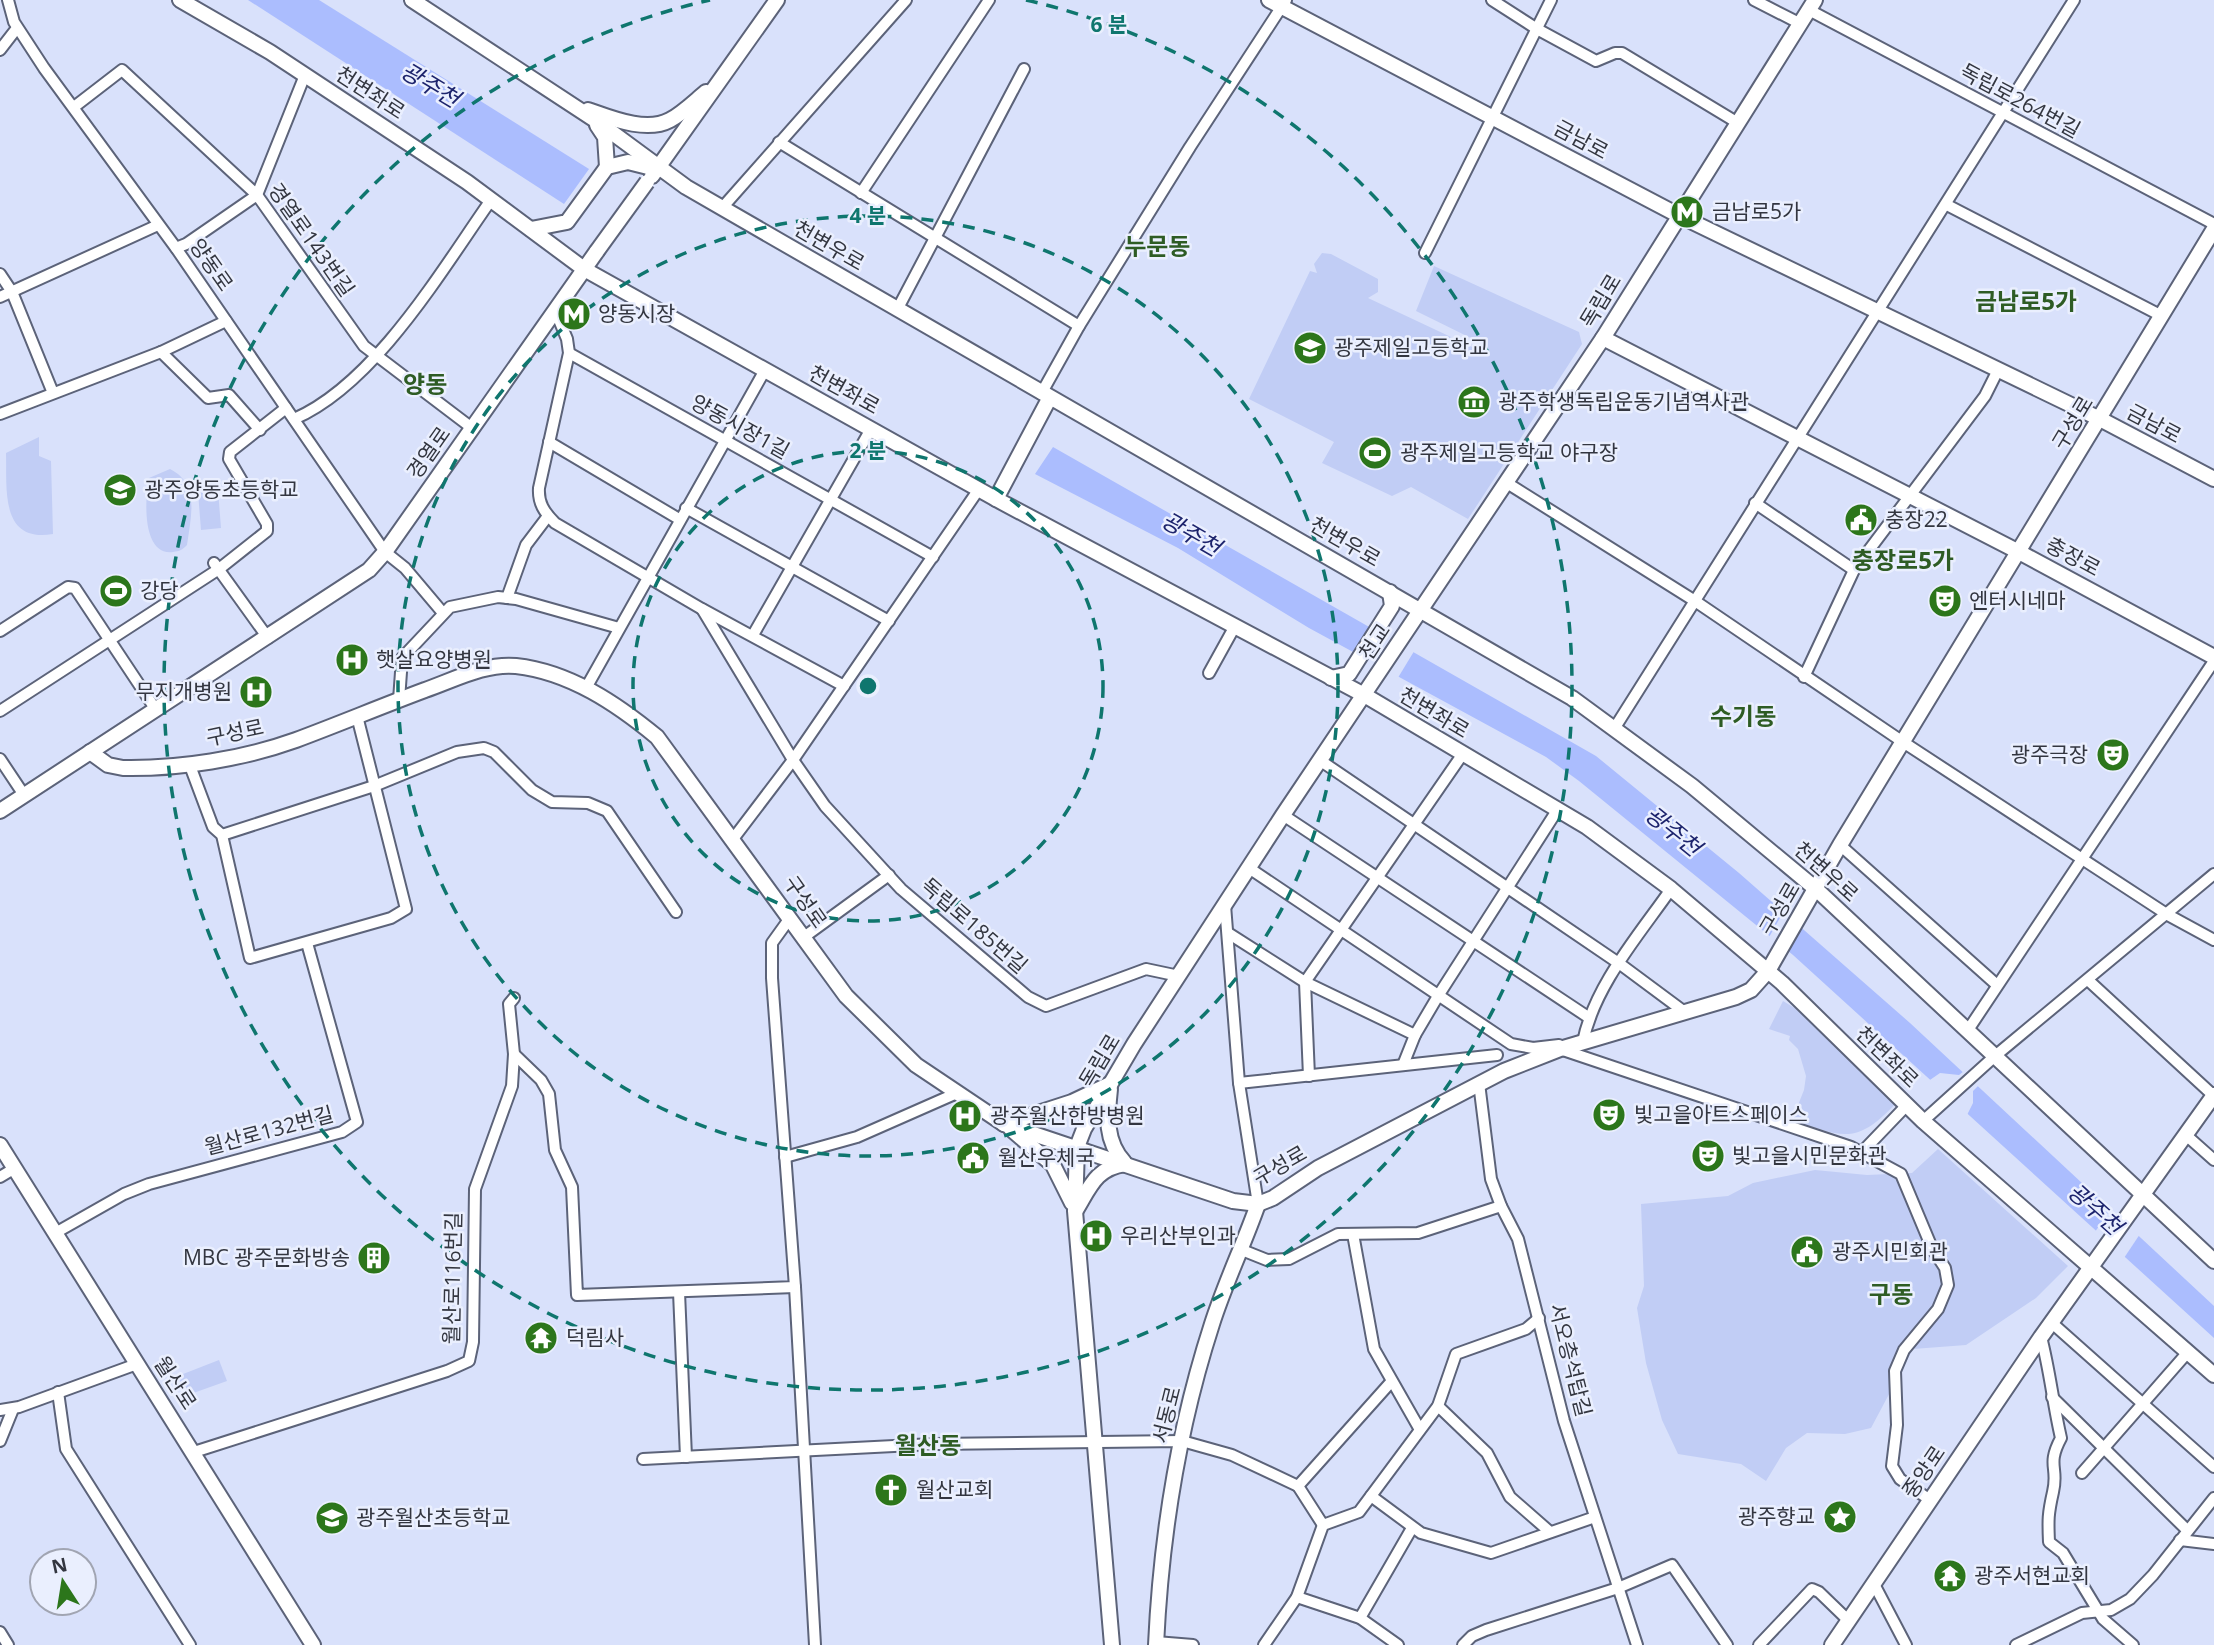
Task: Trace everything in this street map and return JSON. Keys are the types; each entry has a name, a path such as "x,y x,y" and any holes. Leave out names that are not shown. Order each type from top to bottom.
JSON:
{"street":[{"name":"양동로","path":"8,0 17,28 176,248 385,552 405,568 443,612"},
{"name":"천변좌로","path":"180,0 305,75 491,200 584,269 996,499 1331,678 1368,692 1462,755 1558,809 1671,889 1768,971 1923,1121 2094,1267 2214,1375"},
{"name":"천변우로","path":"412,0 595,120 657,169 1391,599 1572,698 1692,786 1816,890 1968,1031 1992,1059 2214,1261"},
{"name":"경열로","path":"0,811 359,577 385,552 777,0"},
{"path":"722,208 906,0"},
{"path":"861,192 989,0"},
{"path":"1492,0 1537,29 1596,61 1622,53 1738,123"},
{"path":"1425,253 1551,0"},
{"path":"1754,0 1801,24"},
{"path":"1614,729 2074,0"},
{"path":"996,499 1079,326 1279,2"},
{"name":"금남로","path":"1279,2 1678,215 2100,419 2214,479"},
{"name":"독립로","path":"1418,614 1603,338 1812,5"},
{"name":"독립로264번길","path":"1812,5 2214,227"},
{"path":"0,50 17,28"},
{"path":"897,310 1024,69"},
{"name":"경열로143번길","path":"74,107 122,70 257,195 353,332 375,355 472,428"},
{"path":"176,248 186,244 257,195 305,75"},
{"path":"566,102 616,120 660,123 671,120 718,83"},
{"path":"531,229 567,222 607,167 605,137 595,120"},
{"path":"779,142 1079,326"},
{"path":"607,167 628,162 657,169"},
{"path":"294,419 313,411 351,382 420,302 491,200"},
{"path":"1947,205 2160,315"},
{"path":"0,297 159,225"},
{"name":"구성로","path":"90,752 108,765 124,768 229,758 294,741 476,671 496,667 538,670 586,688 617,706 657,737 846,996 876,1029 916,1066 1004,1124 1233,1201 1258,1204 1273,1198 1318,1168 1504,1070 1560,1049 1744,994 1768,971 1840,845 2214,227"},
{"path":"0,274 12,292 53,394"},
{"path":"555,310 567,338 569,353 538,498 548,516 646,577 844,686"},
{"path":"0,414 161,352 226,321"},
{"name":"충장로","path":"1603,338 2019,552 2214,659"},
{"path":"161,352 208,398 229,395 260,430"},
{"name":"양동시장1길","path":"569,353 933,557"},
{"path":"586,688 646,577 765,370"},
{"path":"1804,677 1854,570 1912,497 1985,396 1998,370"},
{"path":"0,711 267,531 267,524 229,459 230,452 286,408"},
{"path":"753,635 871,429"},
{"path":"550,442 680,519"},
{"path":"1507,483 1695,601 1804,677 2168,915 2214,940"},
{"path":"733,839 793,761 979,489"},
{"path":"1755,503 1854,570"},
{"path":"685,508 889,621"},
{"path":"507,598 522,552 548,516"},
{"path":"216,566 268,638"},
{"path":"0,631 68,587 75,588 156,710"},
{"path":"399,700 402,658 443,612 455,604 507,598 619,628"},
{"path":"1331,678 1349,674 1391,599"},
{"name":"독립로185번길","path":"702,609 793,761 825,806 889,875 990,968 1042,1005 1146,969 1179,976"},
{"name":"천교","path":"1368,692 1418,614"},
{"path":"1209,673 1235,626"},
{"path":"1968,1031 2214,659"},
{"name":"독립로","path":"1112,1645 1075,1211 1077,1147 1084,1129 1110,1084 1179,976 1283,815 1368,692"},
{"path":"189,763 213,827 222,835 250,958 307,943 391,918 407,909 357,716"},
{"path":"222,835 374,786 457,752 484,748 494,752 532,790 552,802 588,803 607,811 676,912"},
{"path":"1309,1076 1305,982 1462,755"},
{"path":"0,759 24,795"},
{"path":"1321,761 1620,964 1686,1013"},
{"path":"1403,1066 1415,1035 1438,996 1558,809"},
{"path":"1283,815 1588,1017"},
{"path":"1840,845 1997,985"},
{"path":"1249,868 1511,1044 1533,1048 1583,1042 1588,1017 1671,889"},
{"path":"1923,1121 1992,1059 2089,981 2214,874"},
{"path":"804,937 889,875"},
{"path":"1225,905 1240,1083 1258,1204"},
{"path":"790,918 772,943 812,1558 815,1645"},
{"path":"1228,933 1305,982 1415,1035"},
{"name":"월산로132번길","path":"57,1232 124,1194 149,1184 342,1132 357,1122 307,943"},
{"name":"중앙로","path":"1832,1645 2041,1337 2094,1267 2214,1096 2089,981"},
{"name":"월산로116번길","path":"194,1452 269,1431 447,1371 469,1361 473,1342 475,1182 509,1099 514,1054 509,1004 514,998"},
{"path":"1502,1038 1497,1055 1504,1070"},
{"path":"1560,1049 1862,1152 1901,1174 1932,1248 1947,1275 1948,1285 1938,1308 1904,1350 1895,1371 1897,1425 1892,1465 1899,1479 1930,1500"},
{"path":"514,1054 541,1080 549,1094 555,1150 572,1187 578,1295 795,1287"},
{"path":"1240,1083 1497,1055"},
{"name":"서오층석탑길","path":"1479,1083 1486,1155 1501,1206 1518,1239 1556,1392 1637,1645"},
{"path":"1004,1124 1072,1102 1110,1084"},
{"path":"1110,1084 1106,1121 1114,1151 1126,1164"},
{"path":"785,1157 857,1137 957,1093"},
{"path":"1862,1152 1907,1105"},
{"path":"1004,1124 1053,1165 1075,1211"},
{"path":"2187,1136 2214,1160"},
{"name":"월산로","path":"0,1145 57,1232 313,1645"},
{"path":"1075,1211 1097,1177 1108,1166 1126,1164"},
{"path":"0,1177 15,1168"},
{"name":"서동로","path":"1156,1644 1162,1552 1182,1441 1213,1320 1258,1204"},
{"path":"1242,1250 1267,1260 1289,1259 1335,1235 1418,1233 1501,1206"},
{"path":"1353,1234 1367,1324 1374,1349 1419,1427"},
{"path":"680,1292 686,1457"},
{"path":"1323,1525 1359,1512 1419,1427 1438,1406 1456,1353 1526,1329 1539,1318"},
{"path":"2052,1323 2214,1467"},
{"path":"2041,1337 2052,1379 2050,1395 2061,1438 2052,1457 2053,1493 2046,1515 2049,1542 2063,1553 2098,1612 2133,1645"},
{"path":"2082,1473 2105,1450 2188,1352"},
{"path":"0,1410 13,1409 137,1364"},
{"path":"1298,1486 1391,1382"},
{"path":"58,1392 66,1450 190,1645"},
{"path":"2050,1395 2187,1530"},
{"path":"1438,1406 1487,1452 1510,1497 1550,1532"},
{"path":"0,1441 13,1409"},
{"path":"643,1459 803,1449 1182,1441 1232,1455 1298,1486 1323,1525"},
{"path":"1371,1496 1412,1528 1491,1553 1595,1517"},
{"path":"2016,1645 2082,1614 2118,1607 2130,1599 2214,1498"},
{"path":"1264,1645 1297,1597 1323,1525"},
{"path":"1360,1618 1412,1528"},
{"path":"2180,1540 2214,1544"},
{"path":"1463,1645 1472,1636 1486,1630 1618,1588 1672,1565 1727,1645"},
{"path":"1874,1584 1906,1645"},
{"path":"1759,1645 1812,1589 1819,1591 1849,1621"},
{"path":"1297,1597 1360,1618 1398,1645"},
{"path":"0,1632 8,1645"},
{"path":"1156,1644 1193,1645"}],"shaded area":[{"path":"1322,253 1331,254 1378,279 1378,292 1368,298 1485,353 1481,343 1416,311 1434,266 1579,332 1582,344 1468,519 1411,487 1392,496 1322,463 1334,442 1249,399 1310,271 1317,273 1314,264"},
{"path":"39,437 39,456 51,461 53,534 36,535 23,530 10,511 6,453"},
{"path":"170,469 186,483 191,502 187,545 173,552 163,551 155,545 150,535 146,511 149,478"},
{"path":"218,490 221,528 201,530 198,492"},
{"path":"1783,1001 1798,1010 1896,1103 1882,1117 1859,1132 1848,1134 1824,1131 1792,1120 1804,1090 1806,1076 1798,1049 1789,1040 1790,1036 1769,1029"},
{"path":"1938,1149 2068,1266 2036,1298 1966,1345 1913,1349 1871,1428 1845,1434 1807,1433 1786,1448 1766,1481 1741,1464 1678,1454 1662,1420 1646,1363 1637,1308 1644,1286 1641,1204 1728,1196 1753,1183 1815,1170 1867,1175 1912,1173"},
{"path":"219,1360 227,1381 185,1396 178,1376"}],"water":[{"name":"광주천","path":"248,0 319,0 589,169 564,204"},
{"path":"1053,447 1596,756 1739,873 1910,1023 2214,1306 2214,1338 1793,955 1579,781 1546,757 1309,628 1178,548 1035,474"}],"pier":[{"path":"1377,626 1416,648 1396,681 1356,659"},
{"path":"1785,909 1804,925 1786,954 1768,939"},
{"path":"1964,1071 1979,1085 1973,1091 1973,1103 1966,1117 1927,1082 1940,1073 1959,1075"},
{"path":"2111,1208 2140,1234 2124,1258 2095,1232"}],"place":[{"name":"금남로5가","path":"1687,212"},
{"name":"양동시장","path":"574,314"},
{"name":"광주제일고등학교","path":"1310,348"},
{"name":"광주학생독립운동기념역사관","path":"1474,402"},
{"name":"광주제일고등학교 야구장","path":"1375,453"},
{"name":"광주양동초등학교","path":"120,490"},
{"name":"충장22","path":"1861,520"},
{"name":"강당","path":"116,591"},
{"name":"엔터시네마","path":"1945,601"},
{"name":"햇살요양병원","path":"352,660"},
{"name":"무지개병원","path":"256,692"},
{"name":"광주극장","path":"2113,755"},
{"name":"빛고을아트스페이스","path":"1609,1115"},
{"name":"광주월산한방병원","path":"965,1116"},
{"name":"빛고을시민문화관","path":"1708,1156"},
{"name":"월산우체국","path":"973,1158"},
{"name":"우리산부인과","path":"1096,1236"},
{"name":"광주시민회관","path":"1807,1252"},
{"name":"MBC 광주문화방송","path":"374,1258"},
{"name":"덕림사","path":"541,1338"},
{"name":"월산교회","path":"891,1490"},
{"name":"광주향교","path":"1840,1517"},
{"name":"광주월산초등학교","path":"332,1518"},
{"name":"광주서현교회","path":"1950,1576"}],"district":[{"name":"누문동","path":"1157,247"},
{"name":"금남로5가","path":"2026,302"},
{"name":"양동","path":"425,385"},
{"name":"충장로5가","path":"1903,561"},
{"name":"수기동","path":"1743,717"},
{"name":"구동","path":"1891,1295"},
{"name":"월산동","path":"928,1446"}]}
